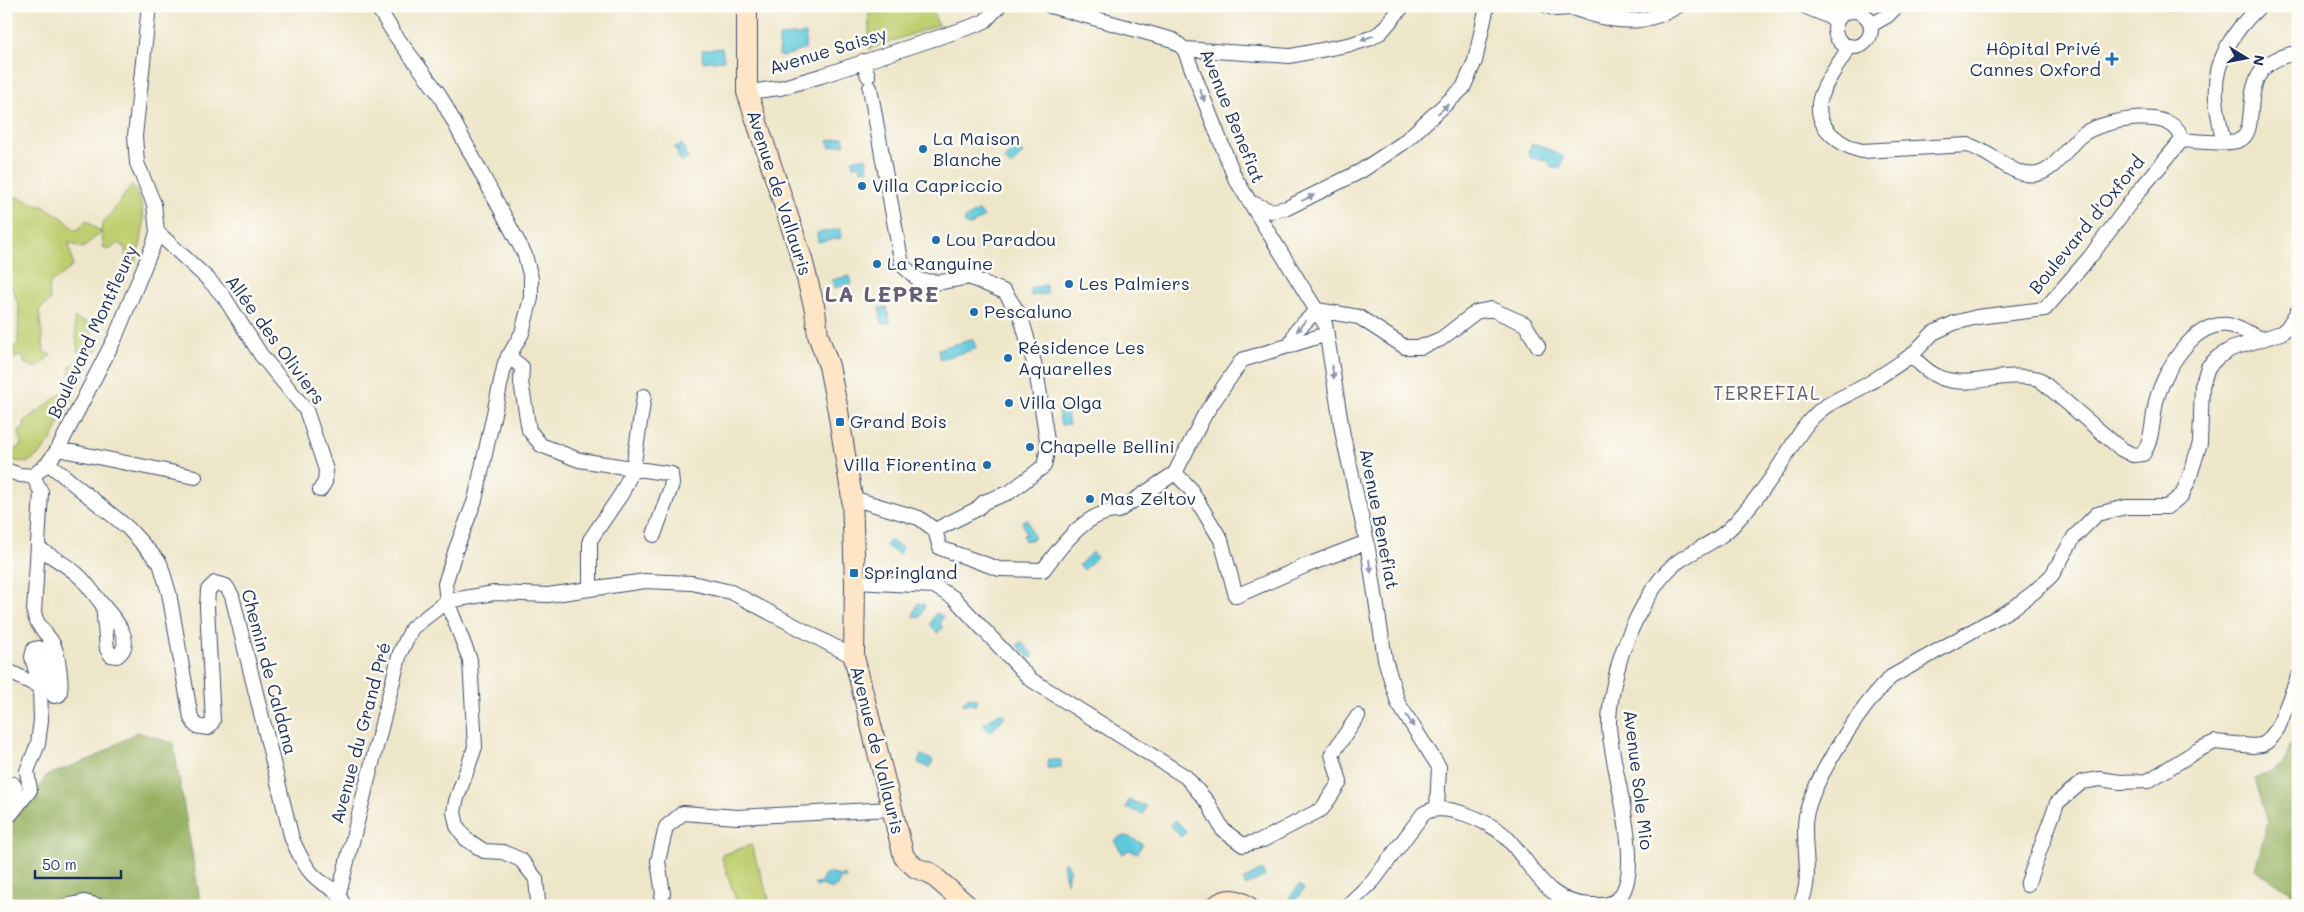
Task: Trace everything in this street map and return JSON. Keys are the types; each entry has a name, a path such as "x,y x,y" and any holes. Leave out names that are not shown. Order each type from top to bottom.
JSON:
{"main road":[{"name":"Avenue de Vallauris","path":"747,6 747,92 789,218 810,289 818,335 828,366 838,411 852,498 855,582 854,657 904,856 916,868 930,873 968,906"},
{"path":"1216,906 1226,900 1236,900 1247,906"}],"street":[{"name":"Boulevard Montfleury","path":"33,476 48,464 58,449 115,338 148,261 156,232 154,204 137,163 135,136 149,6"},
{"path":"378,6 395,35 439,94 526,254 531,278 531,298 522,332 505,363 475,500 456,549 446,584 447,601 470,660 475,747 456,801 454,812 457,826 466,839 484,851 503,852 521,860 536,879 538,902 535,906"},
{"name":"Avenue Saissy","path":"747,92 780,88 976,25 985,21 999,6"},
{"name":"Avenue Benefiat","path":"1050,6 1173,40 1184,49 1224,155 1247,200 1317,310 1326,329 1343,436 1366,542 1385,659 1398,703 1439,767 1437,808"},
{"path":"1184,49 1290,56 1371,38 1381,32 1403,6"},
{"path":"1273,240 1273,226 1288,208 1378,160 1410,138 1451,102 1471,75 1487,6"},
{"path":"1547,6 1556,8 1569,7 1609,19 1636,22 1648,20 1678,6"},
{"path":"1804,6 1838,20"},
{"path":"1871,24 1886,16 1897,6"},
{"path":"2223,141 2216,98 2220,65 2231,38 2260,6"},
{"path":"1853,10 1864,14 1871,24 1871,30 1866,41 1856,46 1850,46 1840,41 1835,31 1841,15 1853,10"},
{"path":"1850,46 1822,94 1819,104 1821,117 1827,129 1836,140 1850,148 1862,151 1968,145 1980,148 2017,172 2026,175 2047,171 2082,135 2108,122 2144,118 2176,128 2182,140 2237,141 2246,135 2252,94 2264,66 2287,54 2298,53"},
{"path":"863,61 869,82 902,265 920,281 941,282 970,277 1005,292 1021,317 1036,370 1048,447 1044,466 1010,492 984,502 977,510 935,530"},
{"name":"Boulevard d'Oxford","path":"1764,490 1811,418 1822,409 1865,386 1912,355 1933,333 1954,323 1977,316 2045,309 2090,258 2145,184 2182,140"},
{"path":"1247,200 1265,210 1288,208"},
{"name":"Allée des Oliviers","path":"156,232 208,279 224,297 261,355 306,410 326,470 325,482 320,490"},
{"path":"1290,346 1296,331 1317,310 1360,317 1406,347 1421,347 1440,339 1476,312 1491,309 1525,324 1538,346"},
{"path":"1799,906 1806,880 1806,816 1817,784 1875,692 1891,677 2013,608 2034,592 2052,574 2074,537 2097,514 2126,507 2167,507 2182,496 2200,443 2202,386 2208,367 2218,357 2231,349 2260,338 2272,338 2281,333 2287,328 2298,311"},
{"path":"1912,355 1922,368 1944,380 1968,383 2022,375 2039,380 2121,449 2133,455 2143,454 2149,446 2156,402 2167,371 2181,349 2212,328 2227,325 2260,338"},
{"path":"852,498 919,518 935,530 940,548 999,569 1042,570 1078,530 1110,511 1118,511 1175,473 1205,414 1242,360 1290,346 1326,329"},
{"path":"508,356 522,367 521,382 529,430 541,445 579,460 671,474 672,484 654,535"},
{"path":"590,584 590,540 622,493 633,469 644,396"},
{"path":"58,449 195,477"},
{"name":"Chemin de Caldana","path":"48,464 128,528 160,563 169,593 191,718 196,726 208,728 213,721 208,590 215,583 226,586 232,596 292,839 301,858 315,877 342,899"},
{"path":"6,470 20,475 33,476 41,492 34,613 40,630 53,644 61,691 57,697 52,694 45,656 42,649 36,648 32,651 32,657 40,686 41,732 27,771 30,790 11,814 6,816"},
{"path":"1175,473 1189,487 1221,540 1236,596 1366,542"},
{"name":"Avenue Sole Mio","path":"1437,808 1476,819 1505,836 1542,883 1568,902 1607,905 1619,897 1625,889 1630,866 1628,837 1609,727 1610,707 1622,653 1643,608 1661,580 1675,564 1716,541 1734,525 1764,490"},
{"path":"38,548 78,575 103,604"},
{"path":"447,601 494,593 548,595 645,580 692,583 731,592 854,657"},
{"path":"855,582 934,586 954,598 1030,679 1186,776 1208,803 1223,830 1243,845 1264,840 1322,809 1340,782 1332,754 1358,716"},
{"name":"Avenue du Grand Pré","path":"342,899 400,653 412,628 447,601"},
{"path":"6,670 40,686"},
{"path":"2027,885 2057,803 2082,782 2100,779 2120,782 2148,781 2198,750 2215,742 2253,746 2262,745 2268,741 2278,728 2298,677"},
{"path":"6,787 12,784 15,786 13,794 6,802"},
{"path":"1347,906 1373,881 1423,814 1437,808"},
{"path":"660,906 663,894 658,861 666,827 683,813 737,817 892,809"},
{"path":"65,906 84,902 99,906"}],"green space":[{"path":"869,6 931,6 938,25 869,49"},
{"path":"132,185 138,195 143,215 142,235 134,266 127,270 125,247 118,243 109,250 104,248 101,232 102,225"},
{"path":"6,193 47,208 64,219 75,230 79,229 86,220 101,232 83,248 69,243 73,266 49,285 50,301 39,310 44,352 51,355 36,368 24,363 24,358 19,356 14,359 8,357 8,352 18,344 19,306 13,290 6,286"},
{"path":"74,318 86,322 98,346 51,440 41,453 27,463 6,459 6,453 9,454 21,445 19,431 25,427 24,422 72,385 69,368 85,354 78,352"},
{"path":"2298,723 2298,897 2255,869 2268,822 2255,779 2284,764"},
{"path":"137,732 173,743 201,906 6,906 6,825 30,800 46,776 95,757"},
{"path":"751,845 770,902 757,906 738,906 721,855"}],"water":[{"path":"806,34 805,49 782,57 779,56 779,36"},
{"path":"722,48 724,60 703,62 702,50"},
{"path":"843,137 845,144 829,147 828,141"},
{"path":"682,144 688,159 681,162 675,147"},
{"path":"1532,144 1537,144 1564,157 1560,168 1552,168 1548,160 1531,158 1528,152"},
{"path":"1016,147 1023,153 1011,166 1004,159"},
{"path":"866,157 868,169 861,170 860,165 853,166 852,160"},
{"path":"978,210 984,217 971,225 965,225 964,220"},
{"path":"840,229 841,238 818,242 817,233"},
{"path":"849,276 851,284 834,288 832,280"},
{"path":"1046,285 1047,294 1031,296 1030,288"},
{"path":"887,307 890,323 882,324 879,308"},
{"path":"973,339 976,349 940,359 938,349"},
{"path":"1066,409 1069,424 1061,425 1058,410"},
{"path":"1027,519 1034,539 1025,541 1023,535 1026,534 1022,521"},
{"path":"889,540 902,548 899,554 886,546"},
{"path":"1092,552 1097,557 1084,570 1079,565"},
{"path":"918,603 925,605 920,618 913,616"},
{"path":"936,613 943,616 940,623 943,628 937,633 930,624"},
{"path":"1021,641 1034,656 1030,659 1017,645"},
{"path":"969,697 977,699 975,706 969,703 964,705 962,703"},
{"path":"1001,712 1005,716 990,733 983,724"},
{"path":"921,755 933,760 930,768 918,763"},
{"path":"1048,759 1061,760 1061,768 1047,768"},
{"path":"1129,800 1146,806 1143,814 1126,808"},
{"path":"1176,820 1187,832 1181,837 1170,825"},
{"path":"1127,836 1143,844 1137,853 1129,850 1123,854 1114,841 1120,837"},
{"path":"1066,861 1070,869 1066,883 1063,863"},
{"path":"1262,870 1265,876 1246,886 1243,880"},
{"path":"828,873 839,876 844,874 846,878 840,879 837,886 832,889 822,885 816,887 815,883 821,882 824,875"},
{"path":"1299,885 1304,889 1294,902 1289,898"}],"place":[{"name":"Hôpital Privé Cannes Oxford","path":"2112,59"},
{"name":"La Maison Blanche","path":"923,149"},
{"name":"Villa Capriccio","path":"862,186"},
{"name":"Lou Paradou","path":"936,240"},
{"name":"La Ranguine","path":"877,264"},
{"name":"Les Palmiers","path":"1069,284"},
{"name":"Pescaluno","path":"974,312"},
{"name":"Résidence Les Aquarelles","path":"1008,358"},
{"name":"Villa Olga","path":"1009,403"},
{"name":"Grand Bois","path":"840,422"},
{"name":"Chapelle Bellini","path":"1030,447"},
{"name":"Villa Fiorentina","path":"987,465"},
{"name":"Mas Zeltov","path":"1090,499"},
{"name":"Springland","path":"854,573"}],"district":[{"name":"LA LEPRE","path":"882,294"},
{"name":"TERREFIAL","path":"1767,393"}]}
